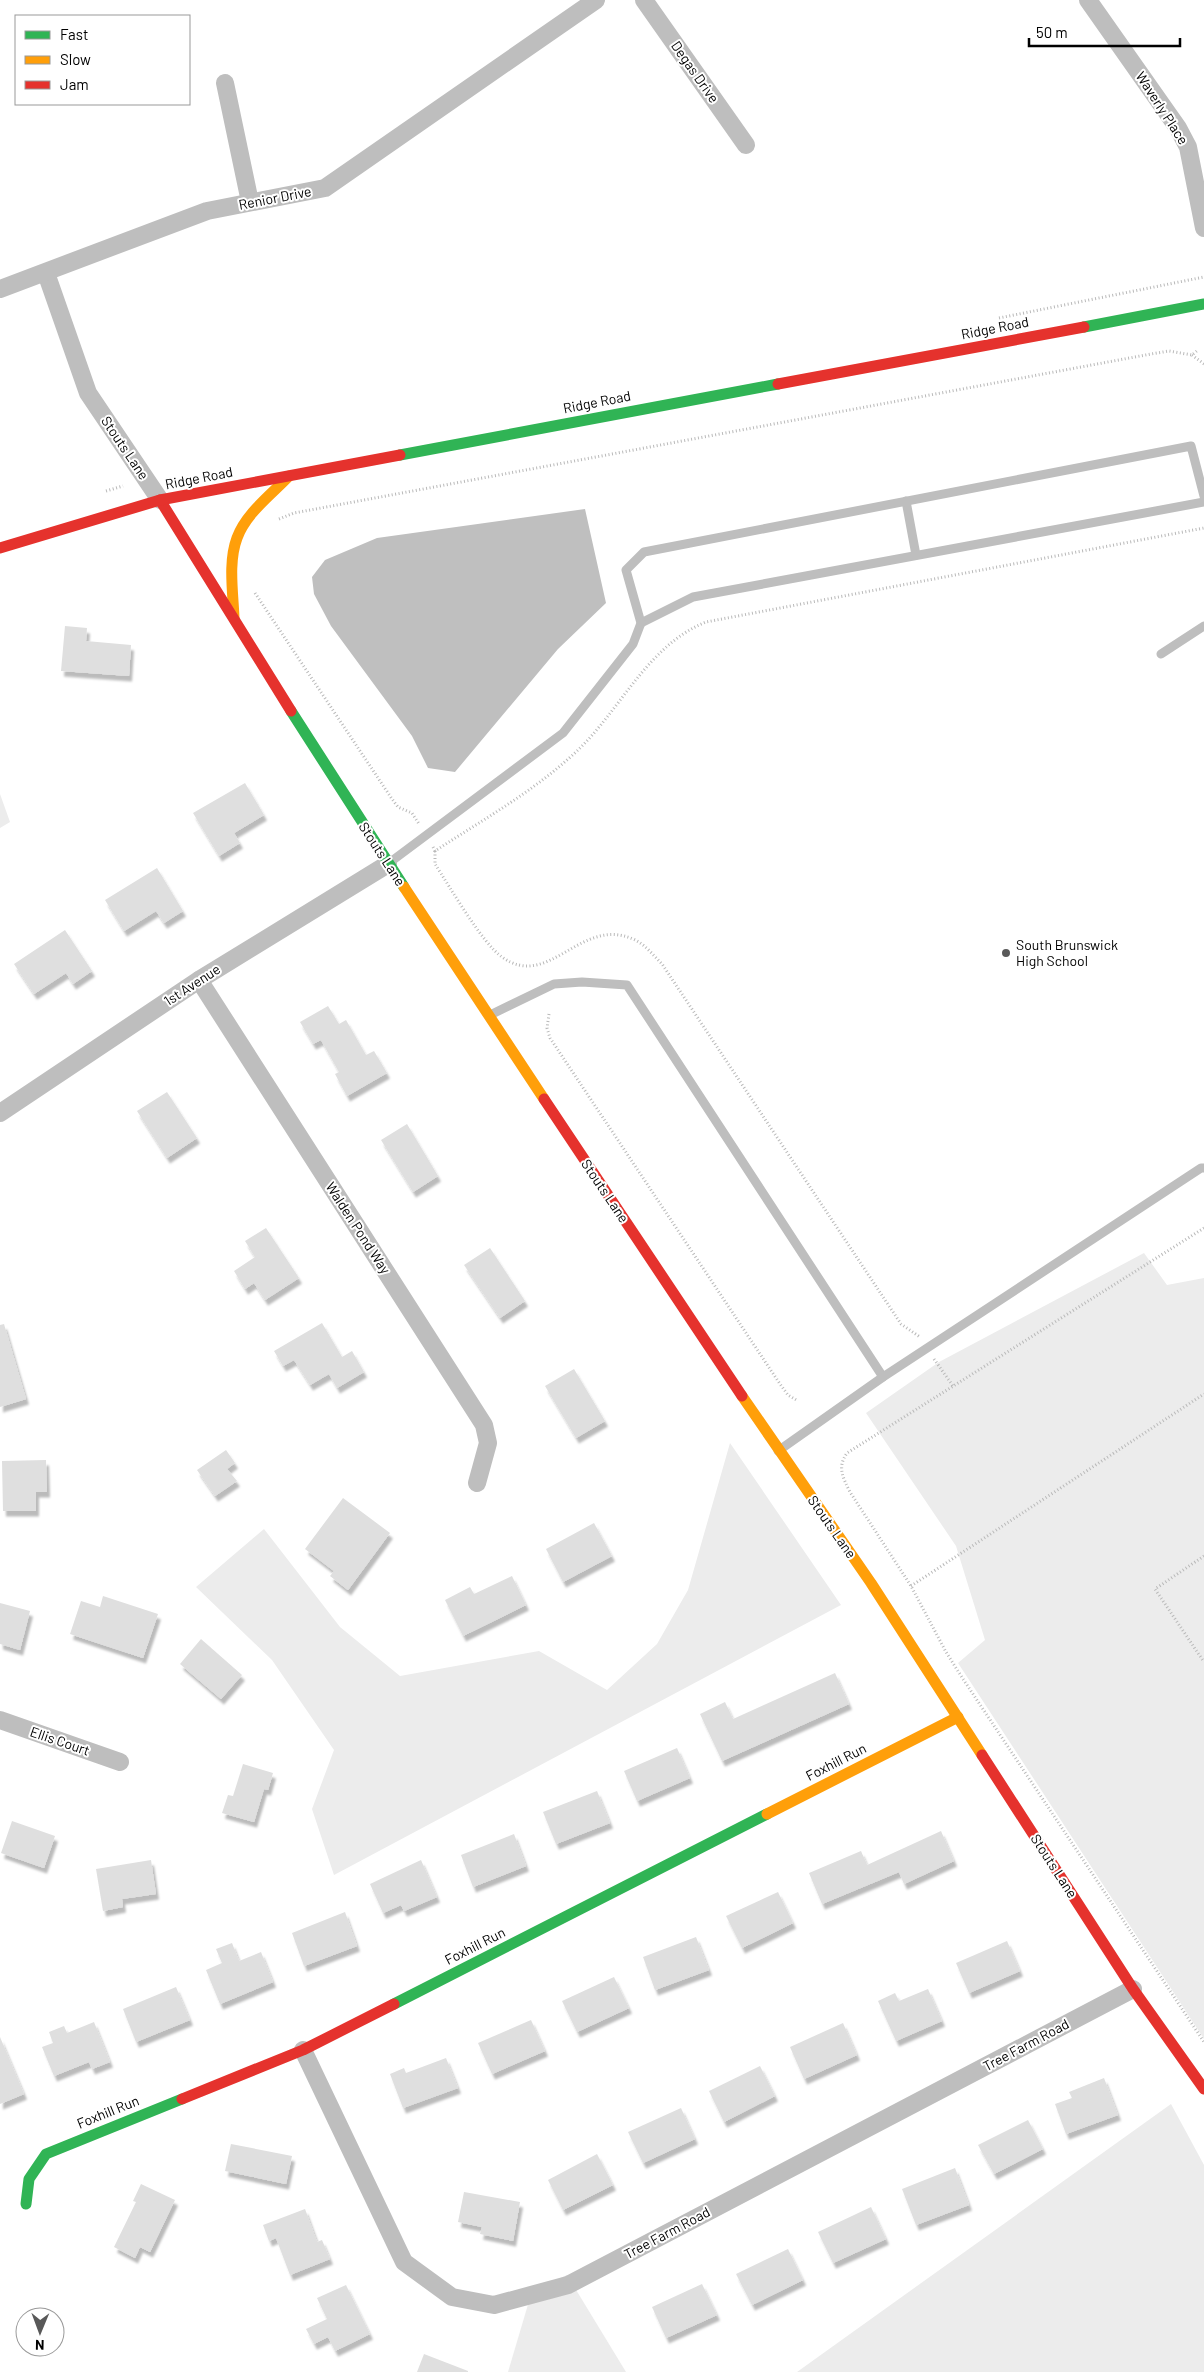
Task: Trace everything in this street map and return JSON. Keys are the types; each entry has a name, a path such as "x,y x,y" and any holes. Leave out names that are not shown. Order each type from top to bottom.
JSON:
{"street":[{"name":"Renior Drive","path":"0,289 207,211 325,188 596,0"},
{"name":"Degas Drive","path":"644,0 746,145"},
{"name":"Waverly Place","path":"1088,0 1178,128 1188,147 1204,228"},
{"path":"225,84 250,202"},
{"name":"Stouts Lane","path":"46,273 88,393 160,500 388,864 778,1451 871,1582 1133,1989 1204,2089"},
{"name":"Ridge Road","path":"0,548 160,500 1204,304"},
{"path":"234,618 233,570 237,537 246,523 289,476"},
{"name":"1st Avenue","path":"0,1113 199,980 388,864"},
{"name":"Walden Pond Way","path":"199,980 484,1425 488,1443 476,1483"},
{"name":"Foxhill Run","path":"26,2204 29,2180 46,2154 303,2050 958,1717"},
{"name":"Ellis Court","path":"0,1720 120,1762"},
{"name":"Tree Farm Road","path":"303,2050 404,2262 452,2297 494,2305 568,2285 1133,1989"}],"lane":[{"path":"642,624 626,570 644,552 1191,446 1204,496"},
{"path":"906,501 916,556"},
{"path":"388,864 563,733 633,644 642,624 693,597 1204,502"},
{"path":"1161,654 1204,626"},
{"path":"489,1015 554,984 582,982 627,985 883,1377"},
{"path":"778,1451 883,1377 1201,1168 1204,1168"}],"path":[{"path":"1192,355 1198,350"},
{"path":"276,520 294,513 1151,354 1169,351 1192,355 1204,364"},
{"path":"436,851 558,769 603,725 646,668 660,654 694,627 706,622 1204,528"},
{"path":"252,586 392,799 398,807 412,813 436,851 435,864 493,950 519,966 532,967 546,963 586,939 601,935 617,935 633,939 646,946 662,964 901,1324 919,1335"},
{"path":"549,1014 547,1028 550,1038 780,1384 788,1395 798,1401"},
{"path":"1204,1228 847,1453 840,1467 844,1480 912,1586 946,1652 963,1680 1204,2042"},
{"path":"912,1586 1204,1394"},
{"path":"1204,1556 1155,1588 1204,1662"}],"shaded area":[{"path":"585,509 606,603 558,649 455,772 428,768 412,736 331,626 314,594 312,577 325,560 377,538"},
{"path":"0,794 10,822 0,828"},
{"path":"1144,1253 1167,1285 1204,1278 1204,2039 958,1663 985,1640 956,1546 866,1413 939,1362"},
{"path":"730,1443 841,1605 334,1875 312,1809 334,1750 272,1660 196,1587 264,1529 340,1627 400,1676 539,1651 607,1690 657,1644 688,1590"},
{"path":"1171,2104 1204,2165 1204,2372 797,2372"},
{"path":"567,2275 626,2372 508,2372 532,2291"}],"building":[{"path":"65,626 87,628 86,641 131,645 129,676 61,671"},
{"path":"245,783 264,815 234,833 240,843 219,856 193,813"},
{"path":"157,868 183,911 164,923 156,911 124,931 105,900"},
{"path":"65,930 92,971 73,984 66,973 34,994 14,964"},
{"path":"328,1006 339,1024 346,1020 366,1055 374,1051 387,1073 347,1096 335,1074 339,1072 321,1040 313,1044 300,1022"},
{"path":"167,1092 197,1138 167,1158 137,1111"},
{"path":"407,1124 438,1176 413,1192 381,1140"},
{"path":"266,1228 299,1278 265,1300 254,1283 245,1289 234,1271 255,1257 245,1241"},
{"path":"490,1248 525,1301 500,1318 464,1265"},
{"path":"322,1323 342,1357 352,1351 364,1372 337,1388 329,1374 310,1385 294,1360 283,1366 274,1351"},
{"path":"4,1324 26,1399 0,1407 0,1325"},
{"path":"574,1369 605,1421 576,1438 545,1386"},
{"path":"226,1450 235,1463 227,1469 237,1481 215,1496 197,1470"},
{"path":"46,1460 47,1492 36,1492 36,1511 3,1511 2,1461"},
{"path":"343,1498 390,1533 348,1590 330,1576 334,1571 305,1549"},
{"path":"594,1523 612,1556 563,1582 546,1549"},
{"path":"512,1576 526,1605 463,1636 445,1600 470,1587 474,1594"},
{"path":"103,1596 158,1614 143,1658 70,1634 81,1601 100,1607"},
{"path":"0,1603 30,1611 20,1650 0,1644"},
{"path":"201,1639 242,1675 221,1699 180,1664"},
{"path":"835,1673 849,1704 722,1761 700,1714 725,1702 733,1719"},
{"path":"677,1748 690,1778 637,1801 624,1771"},
{"path":"243,1764 273,1773 268,1790 264,1789 254,1822 222,1813 228,1795 233,1796"},
{"path":"597,1791 610,1823 556,1844 543,1812"},
{"path":"12,1821 55,1836 44,1868 1,1853"},
{"path":"941,1831 954,1861 904,1884 899,1872 822,1904 809,1873 861,1851 867,1865"},
{"path":"514,1834 526,1866 473,1887 461,1855"},
{"path":"151,1860 156,1894 122,1899 123,1907 103,1911 96,1869"},
{"path":"421,1860 437,1897 404,1911 401,1905 383,1913 370,1884"},
{"path":"778,1892 793,1923 742,1948 726,1916"},
{"path":"345,1912 357,1946 304,1966 292,1933"},
{"path":"696,1937 709,1970 655,1990 643,1957"},
{"path":"1007,1941 1020,1971 969,1993 956,1963"},
{"path":"232,1943 239,1961 261,1952 273,1982 220,2004 206,1970 222,1963 216,1949"},
{"path":"614,1977 629,2008 577,2032 562,2001"},
{"path":"176,1987 190,2020 136,2042 123,2009"},
{"path":"928,1989 942,2021 896,2041 878,2001 895,1993 899,2001"},
{"path":"531,2020 545,2051 492,2074 478,2043"},
{"path":"94,2022 110,2062 92,2069 89,2062 54,2076 42,2047 53,2043 49,2032 64,2026 67,2033"},
{"path":"843,2023 857,2055 804,2079 790,2047"},
{"path":"0,2037 24,2094 0,2104"},
{"path":"446,2058 458,2088 403,2108 390,2074 404,2068 406,2073"},
{"path":"760,2066 775,2096 724,2122 709,2091"},
{"path":"1104,2078 1118,2115 1066,2134 1055,2104 1072,2098 1069,2092"},
{"path":"681,2108 695,2139 643,2163 628,2132"},
{"path":"1028,2120 1043,2149 994,2174 978,2145"},
{"path":"231,2144 292,2156 286,2184 225,2171"},
{"path":"597,2154 613,2185 563,2210 548,2180"},
{"path":"955,2168 969,2205 916,2225 902,2189"},
{"path":"141,2184 175,2200 150,2252 140,2247 135,2258 114,2247 136,2202 133,2201"},
{"path":"464,2192 520,2202 513,2241 480,2234 482,2227 458,2222"},
{"path":"871,2207 886,2239 833,2263 818,2232"},
{"path":"305,2209 317,2242 322,2240 330,2259 290,2275 276,2238 269,2241 263,2225"},
{"path":"788,2249 803,2280 752,2305 736,2274"},
{"path":"702,2284 717,2315 666,2338 652,2307"},
{"path":"346,2285 370,2334 335,2351 328,2337 314,2344 306,2329 327,2319 317,2298"},
{"path":"424,2354 468,2371 468,2372 417,2372"}],"traffic: fast":[{"path":"1084,327 1204,304"},
{"path":"400,455 778,384"},
{"path":"291,711 404,887"},
{"path":"394,2004 767,1814"},
{"path":"26,2204 29,2179 46,2154 182,2099"}],"traffic: slow":[{"path":"234,618 232,567 237,538 253,512 289,476"},
{"path":"404,887 544,1099"},
{"path":"742,1396 871,1583 982,1755"},
{"path":"767,1814 958,1717"}],"traffic: jam":[{"path":"778,384 1084,327"},
{"path":"0,548 160,500 400,455"},
{"path":"160,500 291,711"},
{"path":"544,1099 742,1396"},
{"path":"982,1755 1133,1989 1204,2089"},
{"path":"182,2099 303,2050 394,2004"}],"place":[{"name":"South Brunswick High School","path":"1006,953"}]}
